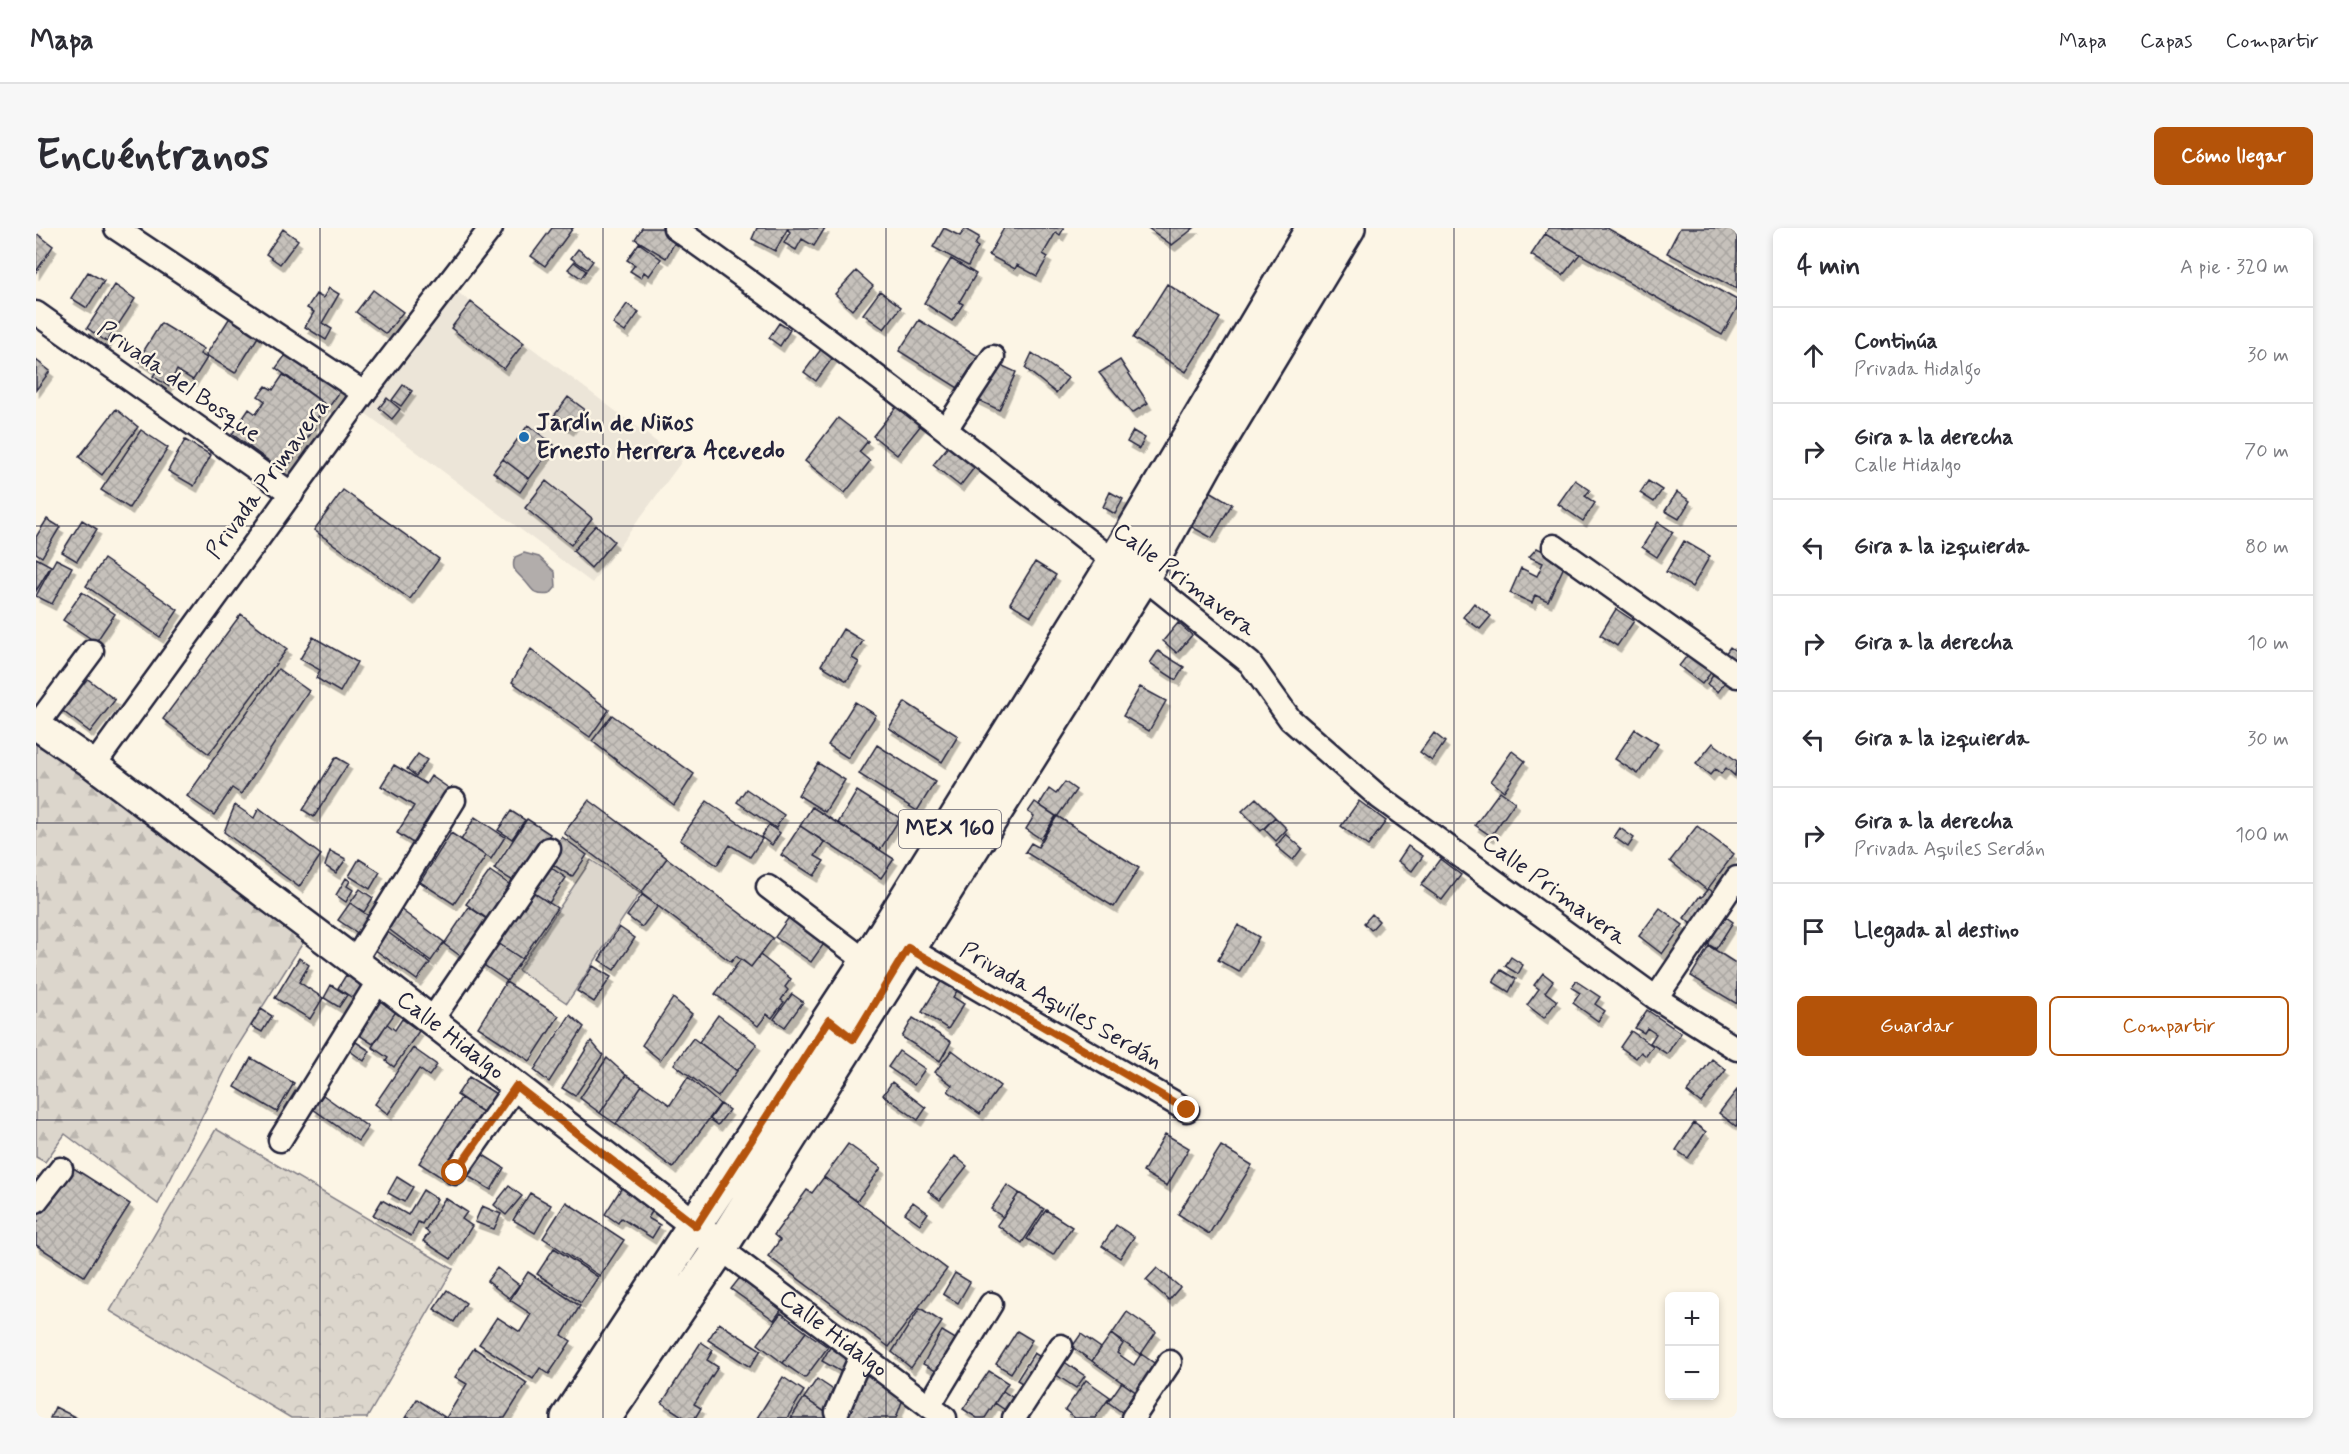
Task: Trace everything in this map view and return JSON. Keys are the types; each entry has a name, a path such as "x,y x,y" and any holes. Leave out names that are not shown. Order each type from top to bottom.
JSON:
{"main road":[{"name":"MEX 160","path":"568,1418 696,1226 841,1029 908,948 1129,570 1313,228"},
{"name":"MEX 160","path":"604,1418 720,1248 841,1029 867,962 1129,570 1205,465 1348,228"}],"street":[{"path":"116,228 364,393"},
{"name":"Privada Primavera","path":"94,765 364,393 491,228"},
{"name":"Calle Primavera","path":"675,228 946,429 1250,663 1290,719 1379,797 1656,998 1737,1048"},
{"name":"Privada del Bosque","path":"36,314 292,494"},
{"path":"946,429 993,357"},
{"path":"1554,546 1737,676"},
{"path":"36,725 92,651"},
{"name":"Calle Hidalgo","path":"36,725 94,765 379,980 696,1226 720,1248 937,1412"},
{"path":"354,962 454,800"},
{"path":"431,1020 549,849"},
{"path":"1656,998 1737,878"},
{"path":"768,887 867,962"},
{"name":"Privada Aquiles Serdán","path":"908,948 1187,1110"},
{"path":"280,1140 379,980"},
{"path":"455,1173 516,1086"},
{"path":"36,1201 61,1169"},
{"path":"937,1412 991,1304"},
{"path":"1014,1418 1061,1346"},
{"path":"837,1412 861,1356"},
{"path":"1133,1418 1170,1362"}],"shaded area":[{"name":"Jardín de Niños Ernesto Herrera Acevedo","path":"456,291 682,461 592,583 365,413"},
{"path":"524,553 539,557 555,572 556,587 550,594 544,595 533,591 516,571 513,564 515,557"}],"green space":[{"path":"36,733 306,938 237,1047 158,1204 65,1134 45,1162 36,1157"},
{"path":"591,860 640,893 567,1003 518,970"},
{"path":"216,1129 453,1269 367,1418 291,1418 110,1311"}],"building":[{"path":"552,228 573,228 545,266 531,256"},
{"path":"642,228 671,228 680,233 666,258 635,239"},
{"path":"757,228 788,228 775,251 752,239"},
{"path":"789,228 825,228 814,246 802,239 796,250 784,243 790,232"},
{"path":"944,228 960,236 965,229 979,237 975,245 978,247 968,266 933,247"},
{"path":"1004,228 1064,228 1060,235 1056,232 1043,254 1048,257 1037,276 1017,265 1015,269 989,255"},
{"path":"1148,228 1194,228 1172,245"},
{"path":"1549,228 1607,228 1737,300 1737,308 1722,335 1545,234"},
{"path":"1680,228 1737,228 1737,289 1667,253"},
{"path":"283,229 298,240 280,264 266,254"},
{"path":"36,233 53,246 36,272"},
{"path":"1545,234 1580,254 1563,275 1531,255"},
{"path":"639,243 661,259 649,276 644,272 641,278 630,271 635,265 627,260"},
{"path":"578,249 593,261 587,269 571,258"},
{"path":"951,259 976,274 959,302 963,304 952,321 924,303"},
{"path":"574,262 586,271 581,278 568,269"},
{"path":"856,271 873,286 852,310 835,294"},
{"path":"88,272 104,281 87,308 71,298"},
{"path":"1167,284 1220,318 1186,372 1133,338"},
{"path":"115,285 135,299 107,342 87,328"},
{"path":"329,288 339,294 322,323 332,329 326,340 305,327 314,312 307,308 316,294 323,298"},
{"path":"373,290 403,312 386,334 356,312"},
{"path":"880,291 901,307 884,329 863,314"},
{"path":"471,302 524,343 504,369 451,328"},
{"path":"627,304 639,312 625,332 613,324"},
{"path":"234,311 263,329 235,373 206,355"},
{"path":"919,320 978,356 958,388 899,351"},
{"path":"161,323 204,349 200,354 207,358 193,380 177,370 168,386 153,376 156,372 138,360"},
{"path":"779,323 790,330 780,346 769,338"},
{"path":"828,340 839,349 816,381 804,372"},
{"path":"293,345 346,383 329,407 276,368"},
{"path":"1032,353 1068,378 1056,393 1025,368"},
{"path":"36,360 50,371 36,390"},
{"path":"1120,360 1148,403 1132,413 1099,373"},
{"path":"994,362 1016,372 999,410 976,399"},
{"path":"283,375 326,405 312,426 315,428 284,472 232,434 249,409 256,414 265,401 258,396 266,386 273,390"},
{"path":"403,385 412,391 401,406 392,400"},
{"path":"568,397 584,409 570,429 553,417"},
{"path":"387,398 400,409 392,419 379,408"},
{"path":"901,401 925,420 897,455 873,436"},
{"path":"116,409 138,427 102,475 79,457"},
{"path":"838,418 868,441 859,452 870,461 845,493 805,461"},
{"path":"528,425 554,445 529,479 503,459"},
{"path":"141,430 168,448 129,508 101,490"},
{"path":"1133,431 1145,438 1139,449 1127,442"},
{"path":"955,438 981,459 960,486 933,465"},
{"path":"185,440 211,455 194,486 168,471"},
{"path":"503,459 529,479 520,492 493,472"},
{"path":"1575,480 1590,490 1585,496 1595,503 1583,521 1558,504"},
{"path":"546,481 592,518 571,545 525,508"},
{"path":"1648,481 1662,490 1654,502 1640,493"},
{"path":"343,490 439,559 410,599 314,530"},
{"path":"1210,491 1232,504 1212,538 1190,526"},
{"path":"1110,492 1123,499 1115,514 1103,507"},
{"path":"1677,492 1690,501 1679,519 1665,511"},
{"path":"47,519 60,527 42,557 36,553 36,537"},
{"path":"82,520 97,529 77,561 62,552"},
{"path":"1658,522 1673,532 1657,557 1642,547"},
{"path":"596,525 614,541 591,568 573,551"},
{"path":"1684,541 1710,556 1692,587 1666,572"},
{"path":"1537,548 1566,562 1548,601 1535,595 1532,603 1510,593 1521,568 1537,576 1543,563 1529,557"},
{"path":"36,558 51,566 36,591"},
{"path":"56,559 72,567 52,604 36,596"},
{"path":"104,559 178,610 160,637 86,586"},
{"path":"1035,562 1056,575 1031,616 1010,603"},
{"path":"82,592 115,614 96,642 63,620"},
{"path":"1474,603 1491,616 1480,629 1463,617"},
{"path":"1616,609 1634,621 1617,646 1600,635"},
{"path":"241,614 287,649 209,754 163,719"},
{"path":"1178,623 1192,635 1177,653 1163,641"},
{"path":"843,629 863,641 852,658 859,662 847,681 821,665"},
{"path":"313,637 357,662 340,692 316,678 320,670 300,659"},
{"path":"1730,647 1737,652 1737,664 1723,657"},
{"path":"531,649 609,710 590,737 512,682"},
{"path":"1158,651 1184,667 1176,680 1150,663"},
{"path":"1690,652 1713,670 1702,684 1679,666"},
{"path":"278,669 309,691 241,794 232,788 214,815 187,796"},
{"path":"1716,671 1727,680 1718,692 1707,684"},
{"path":"80,673 115,700 90,732 55,705"},
{"path":"1140,687 1166,701 1149,731 1123,716"},
{"path":"855,702 876,715 848,758 828,745"},
{"path":"905,702 958,736 942,762 889,728"},
{"path":"612,715 694,774 674,805 592,741"},
{"path":"1635,729 1658,744 1638,774 1615,759"},
{"path":"1434,733 1445,742 1432,761 1420,752"},
{"path":"1713,743 1737,761 1735,776 1726,768 1721,774 1715,769 1710,775 1696,764"},
{"path":"877,745 935,782 917,811 859,774"},
{"path":"1512,751 1525,761 1504,791 1491,781"},
{"path":"418,754 427,760 416,776 407,769"},
{"path":"336,757 348,764 314,817 303,810"},
{"path":"818,763 845,780 825,812 798,795"},
{"path":"394,765 426,784 431,776 450,789 416,845 397,833 414,806 381,786"},
{"path":"1065,782 1076,790 1057,817 1039,805 1049,789 1056,794"},
{"path":"746,789 784,815 776,828 737,802"},
{"path":"857,791 900,818 880,850 838,823"},
{"path":"1500,791 1515,802 1491,836 1475,825"},
{"path":"1256,798 1275,817 1261,831 1242,811"},
{"path":"589,800 667,858 642,892 564,833"},
{"path":"707,801 762,839 750,857 730,845 717,865 680,840"},
{"path":"1359,801 1386,821 1368,846 1341,826"},
{"path":"1035,802 1056,816 1041,839 1026,829 1034,816 1028,812"},
{"path":"235,805 254,818 259,808 321,855 299,887 224,832"},
{"path":"812,807 894,859 881,878 800,826"},
{"path":"511,811 525,820 512,839 498,830"},
{"path":"1057,816 1139,868 1114,907 1025,852 1031,843 1038,847"},
{"path":"475,817 505,837 491,859 461,840"},
{"path":"1275,817 1287,829 1276,841 1264,829"},
{"path":"527,819 550,834 518,884 494,869"},
{"path":"769,825 780,833 772,845 761,837"},
{"path":"800,826 824,842 815,856 824,861 814,876 781,855"},
{"path":"1697,826 1734,854 1707,890 1670,861"},
{"path":"1620,828 1634,838 1628,847 1614,837"},
{"path":"451,833 486,856 454,904 420,882"},
{"path":"1286,834 1302,848 1293,860 1276,846"},
{"path":"562,837 587,855 572,877 546,860"},
{"path":"1408,846 1423,856 1412,871 1398,861"},
{"path":"330,851 346,859 336,873 325,866"},
{"path":"667,858 773,938 751,967 736,956 731,962 641,893"},
{"path":"359,859 380,872 370,889 349,876"},
{"path":"1440,859 1461,875 1442,900 1421,885"},
{"path":"544,863 566,878 549,903 527,888"},
{"path":"490,871 516,889 492,922 466,904"},
{"path":"346,878 350,881 347,886 353,890 346,902 336,895"},
{"path":"527,888 557,908 522,959 492,939"},
{"path":"360,889 373,898 364,912 350,903"},
{"path":"1709,889 1717,895 1693,926 1684,918 1700,896 1702,897"},
{"path":"642,895 658,906 642,927 627,916"},
{"path":"350,903 370,917 359,934 338,920"},
{"path":"396,906 444,942 431,961 382,924"},
{"path":"469,907 492,923 466,960 444,944"},
{"path":"1660,908 1683,925 1662,954 1639,936"},
{"path":"1716,910 1733,922 1716,949 1698,938"},
{"path":"792,913 828,938 811,962 775,937"},
{"path":"1372,914 1379,921 1371,930 1364,923"},
{"path":"1238,925 1259,937 1239,972 1218,960"},
{"path":"619,927 635,938 614,970 599,960"},
{"path":"386,931 430,963 417,980 374,949"},
{"path":"492,939 522,959 507,981 478,961"},
{"path":"1709,946 1737,964 1737,1004 1691,976"},
{"path":"760,955 791,979 785,987 788,990 781,1000 784,1002 772,1018 767,1014 758,1026 715,994 741,959 751,967"},
{"path":"1511,957 1523,965 1518,974 1505,966"},
{"path":"299,958 309,965 299,982 323,998 310,1019 275,998"},
{"path":"593,966 611,977 594,1002 577,991"},
{"path":"1501,970 1516,979 1509,992 1493,982"},
{"path":"1543,973 1553,981 1545,992 1557,1001 1544,1018 1527,1005 1539,989 1534,985"},
{"path":"346,975 369,991 360,1003 338,988"},
{"path":"945,975 961,985 953,997 964,1004 948,1029 922,1012"},
{"path":"1576,981 1600,997 1595,1004 1605,1011 1598,1021 1573,1003 1580,993 1572,988"},
{"path":"506,982 559,1016 530,1061 478,1027"},
{"path":"331,985 347,995 339,1007 324,998"},
{"path":"376,989 400,1006 373,1044 359,1035 368,1021 359,1014"},
{"path":"792,994 803,1002 785,1027 774,1019"},
{"path":"673,998 692,1014 660,1060 642,1045"},
{"path":"261,1009 272,1016 262,1032 251,1026"},
{"path":"1647,1010 1681,1033 1667,1054 1650,1043 1656,1034 1647,1028 1644,1033 1635,1028"},
{"path":"570,1015 584,1027 549,1082 534,1070"},
{"path":"718,1015 757,1044 737,1071 699,1042"},
{"path":"913,1018 951,1042 940,1061 902,1037"},
{"path":"402,1019 419,1031 394,1067 386,1061 388,1058 372,1047 387,1024 395,1030"},
{"path":"1631,1031 1653,1046 1646,1056 1641,1052 1636,1058 1620,1047"},
{"path":"693,1038 737,1071 718,1097 674,1064"},
{"path":"591,1041 603,1055 575,1096 562,1088"},
{"path":"356,1042 370,1051 364,1061 350,1051"},
{"path":"413,1048 437,1065 429,1076 419,1069 388,1114 375,1104"},
{"path":"952,1050 1000,1086 980,1114 948,1091 952,1085 935,1072"},
{"path":"899,1051 925,1069 914,1085 888,1067"},
{"path":"251,1058 294,1083 277,1112 235,1087"},
{"path":"607,1058 626,1075 600,1113 580,1098"},
{"path":"1712,1059 1726,1070 1701,1103 1687,1092"},
{"path":"626,1075 642,1085 616,1124 600,1113"},
{"path":"469,1077 498,1095 486,1114 457,1095"},
{"path":"688,1077 720,1104 673,1168 616,1124 642,1085 670,1105"},
{"path":"892,1082 926,1108 918,1120 883,1095"},
{"path":"1737,1090 1737,1127 1719,1113"},
{"path":"323,1095 368,1127 358,1141 313,1109"},
{"path":"461,1098 486,1114 444,1179 419,1163"},
{"path":"721,1104 729,1110 718,1125 710,1119"},
{"path":"1694,1123 1706,1132 1688,1158 1676,1150"},
{"path":"1165,1134 1189,1148 1167,1186 1143,1172"},
{"path":"848,1144 881,1168 857,1201 824,1177"},
{"path":"1221,1146 1252,1165 1209,1234 1178,1214"},
{"path":"480,1153 504,1168 491,1190 466,1175"},
{"path":"955,1156 967,1166 940,1200 928,1191"},
{"path":"72,1167 130,1204 84,1276 36,1245 38,1221 36,1211 60,1185"},
{"path":"397,1177 413,1187 404,1202 388,1193"},
{"path":"824,1177 947,1269 889,1347 768,1256 780,1240 774,1235 807,1190 812,1193"},
{"path":"626,1181 658,1202 648,1218 660,1225 652,1238 621,1218 618,1223 605,1214"},
{"path":"1007,1185 1019,1193 1003,1217 991,1209"},
{"path":"509,1186 522,1196 506,1215 494,1205"},
{"path":"423,1190 437,1199 422,1224 418,1222 411,1236 373,1215 382,1200 408,1215"},
{"path":"530,1193 551,1205 535,1233 513,1220"},
{"path":"1019,1193 1044,1209 1022,1243 997,1225"},
{"path":"445,1198 467,1212 462,1219 472,1226 451,1259 423,1241 429,1233 425,1230"},
{"path":"566,1202 624,1240 600,1276 543,1238"},
{"path":"913,1202 928,1213 920,1224 905,1213"},
{"path":"482,1206 501,1214 494,1229 475,1222"},
{"path":"1046,1210 1072,1227 1053,1255 1027,1239"},
{"path":"1116,1225 1134,1237 1120,1258 1102,1246"},
{"path":"554,1248 598,1277 581,1303 537,1274"},
{"path":"497,1268 519,1285 509,1298 487,1281"},
{"path":"1157,1268 1180,1287 1169,1300 1146,1280"},
{"path":"528,1272 580,1306 562,1335 571,1341 549,1374 540,1368 533,1379 479,1344 497,1317 520,1332 531,1314 510,1300"},
{"path":"955,1273 970,1282 958,1303 943,1294"},
{"path":"742,1275 784,1306 774,1320 731,1289"},
{"path":"447,1290 466,1303 454,1322 434,1309"},
{"path":"920,1308 942,1322 911,1368 892,1352"},
{"path":"1127,1312 1156,1332 1141,1354 1112,1334"},
{"path":"781,1313 806,1332 783,1363 758,1344"},
{"path":"719,1323 761,1350 750,1367 708,1340"},
{"path":"942,1331 964,1344 945,1376 923,1364"},
{"path":"1017,1331 1032,1340 1011,1373 996,1364"},
{"path":"806,1332 828,1347 805,1378 783,1363"},
{"path":"1081,1334 1101,1348 1092,1361 1072,1347"},
{"path":"1111,1334 1123,1344 1117,1353 1134,1365 1141,1354 1157,1365 1137,1393 1092,1361"},
{"path":"701,1342 713,1350 707,1360 718,1367 694,1404 701,1408 695,1418 685,1418 662,1403"},
{"path":"832,1344 855,1358 845,1374 822,1361"},
{"path":"474,1348 527,1383 505,1418 446,1418 467,1384 455,1377"},
{"path":"1034,1353 1047,1361 1030,1388 1017,1380"},
{"path":"1060,1359 1085,1376 1076,1388 1052,1372"},
{"path":"863,1366 903,1399 896,1418 843,1418"},
{"path":"989,1371 1008,1383 985,1418 977,1418 963,1409"},
{"path":"783,1377 804,1391 787,1418 757,1418"},
{"path":"817,1379 841,1395 828,1414 804,1398"},
{"path":"1086,1380 1110,1397 1095,1418 1075,1418 1065,1410"},
{"path":"1122,1382 1137,1393 1123,1413 1108,1402"},
{"path":"1003,1391 1016,1400 1008,1412 995,1403"},
{"path":"804,1398 833,1417 791,1418"},
{"path":"417,1399 446,1418 405,1418"},
{"path":"55,1407 77,1418 50,1418"}],"place":[{"name":"Jardín de Niños Ernesto Herrera Acevedo","path":"524,437"}],"route":[{"path":"455,1173 516,1086 696,1226 829,1020 853,1039 908,948 1187,1110"}]}
